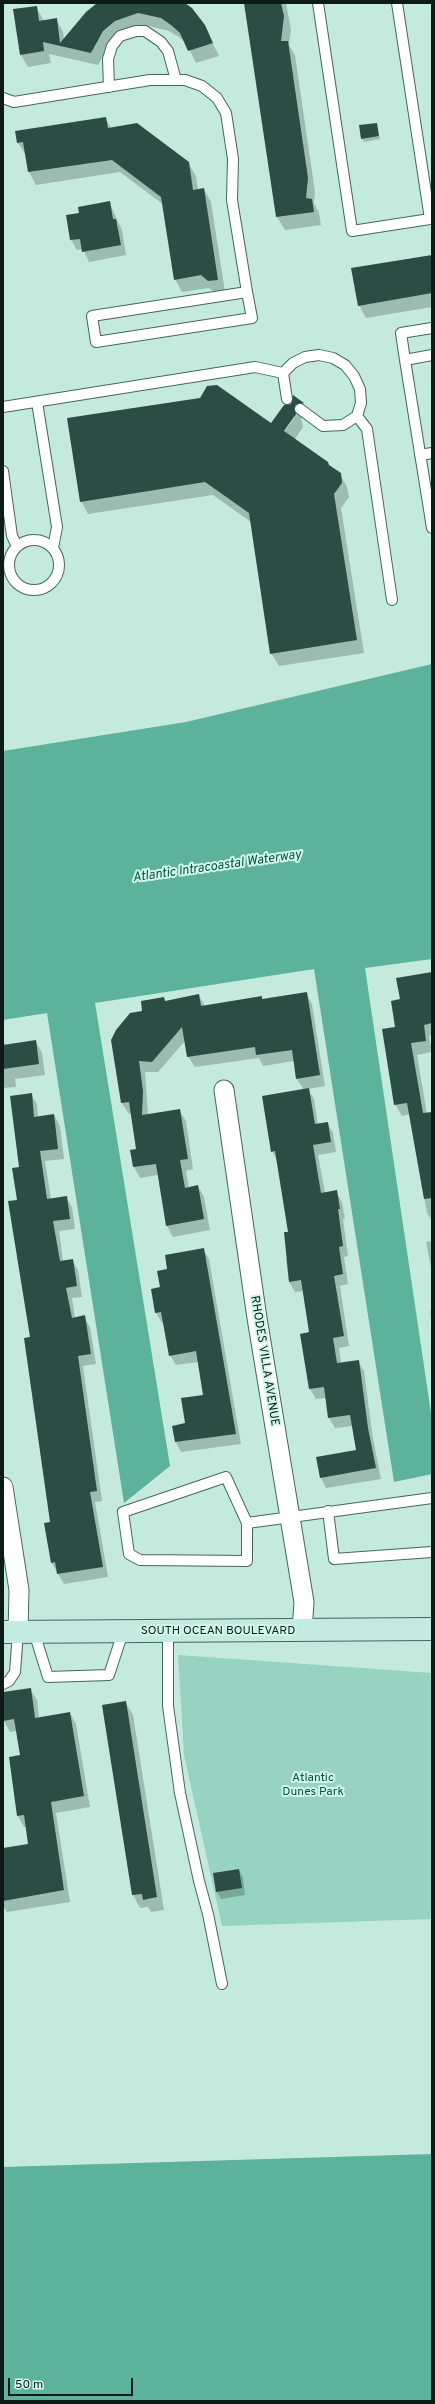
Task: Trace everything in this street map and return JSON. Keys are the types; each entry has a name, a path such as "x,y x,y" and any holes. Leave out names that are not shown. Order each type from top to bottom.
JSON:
{"main road":[{"name":"SOUTH OCEAN BOULEVARD","path":"18,1632 432,1629"}],"street":[{"name":"RHODES VILLA AVENUE","path":"224,1090 257,1318 304,1602 302,1631"},
{"path":"3,1487 19,1590 18,1632"}],"lane":[{"path":"318,3 352,231 431,218 397,3"},
{"path":"109,87 108,59 112,46 120,36 136,31 145,31 165,46 170,56 176,80"},
{"path":"3,98 14,102 150,80 185,80 202,86 217,98 226,113 233,159 232,200 248,292 252,318 96,342 92,316 248,292"},
{"path":"432,328 401,333 432,528"},
{"path":"283,373 293,363 305,357 319,355 333,358 345,365 354,376 360,389 361,403 358,416 343,425 323,426 300,409"},
{"path":"405,360 432,355"},
{"path":"3,407 255,367 283,373"},
{"path":"283,373 287,400"},
{"path":"37,402 56,527 53,548 59,563 56,578 44,588 29,590 15,582 11,575 9,560 17,546 31,540 39,540 53,548"},
{"path":"358,416 367,429 392,600"},
{"path":"420,455 432,453"},
{"path":"3,471 12,536 17,546"},
{"path":"226,1477 247,1523 247,1561 140,1560 129,1554 123,1512 226,1477"},
{"path":"247,1523 432,1498"},
{"path":"328,1511 334,1559 432,1552"},
{"path":"18,1632 48,1677 109,1675 123,1632"},
{"path":"3,1684 9,1681 15,1672 18,1632"},
{"path":"168,1632 168,1706 180,1793 198,1881 208,1914 222,1984"}],"green space":[{"name":"Atlantic Dunes Park","path":"178,1655 432,1673 432,1919 222,1926 184,1755"}],"water":[{"name":"Atlantic Intracoastal Waterway","path":"432,664 432,959 365,968 432,1420 432,1474 394,1482 314,969 95,1003 170,1466 124,1503 47,1013 3,1020 3,751 186,722"},
{"path":"432,2154 432,2401 3,2401 3,2167"}],"building":[{"path":"97,3 185,3 192,8 205,25 213,43 188,51 180,33 171,25 161,18 138,13 115,21 103,31 91,53 43,42 44,51 20,55 13,9 37,6 39,21 57,18 60,43 86,12"},
{"path":"244,3 281,3 284,16 281,41 288,41 308,178 306,198 312,199 314,212 276,217"},
{"path":"106,117 108,128 137,123 189,162 193,190 204,188 218,280 208,281 201,275 174,280 161,197 112,160 28,172 23,142 17,143 15,131"},
{"path":"377,123 379,136 361,139 359,125"},
{"path":"110,201 113,219 116,219 121,245 82,252 80,239 70,240 66,215 79,213 78,207"},
{"path":"432,255 432,293 358,306 351,268"},
{"path":"217,385 271,423 284,405 291,404 293,395 304,403 295,405 296,414 284,431 341,473 342,483 334,494 357,640 270,654 249,513 205,482 80,502 67,418 200,398 207,386"},
{"path":"432,972 432,1023 424,1025 426,1041 411,1043 423,1113 432,1112 432,1198 424,1199 407,1103 394,1105 382,1029 395,1027 391,1001 400,999 396,978"},
{"path":"307,992 320,1075 296,1079 292,1050 256,1055 255,1047 187,1057 182,1027 152,1062 139,1061 143,1091 142,1115 180,1109 188,1159 180,1160 185,1188 198,1185 204,1219 166,1226 156,1164 133,1167 130,1150 136,1149 129,1102 121,1103 111,1040 116,1030 130,1013 142,1011 141,1001 164,997 165,1001 199,994 201,1006 262,996 262,999"},
{"path":"36,1040 39,1064 3,1069 3,1045"},
{"path":"309,1088 315,1124 328,1122 331,1142 313,1145 321,1193 337,1190 340,1209 338,1209 343,1246 339,1247 343,1274 334,1276 344,1336 333,1338 337,1363 359,1360 368,1428 376,1468 320,1478 316,1457 356,1450 350,1415 328,1418 324,1387 309,1389 300,1334 309,1332 301,1280 289,1282 284,1232 288,1232 275,1151 271,1152 262,1096"},
{"path":"32,1093 34,1117 54,1114 58,1149 40,1151 47,1199 67,1196 70,1219 53,1221 60,1261 73,1259 77,1286 66,1288 72,1318 85,1315 91,1354 78,1356 97,1491 90,1492 103,1567 57,1574 55,1562 51,1563 44,1523 50,1522 24,1338 30,1337 8,1201 17,1200 12,1168 19,1167 10,1096"},
{"path":"204,1248 236,1434 175,1442 172,1426 185,1423 181,1398 203,1395 196,1351 169,1356 161,1312 155,1313 151,1289 160,1287 157,1271 167,1269 165,1255"},
{"path":"31,1688 35,1718 70,1712 84,1796 51,1802 64,1890 3,1901 3,1848 28,1844 24,1815 17,1816 9,1757 20,1755 14,1719 3,1721 3,1692"},
{"path":"126,1701 157,1897 143,1900 142,1894 132,1895 102,1705"},
{"path":"239,1869 242,1888 216,1892 213,1873"}]}
